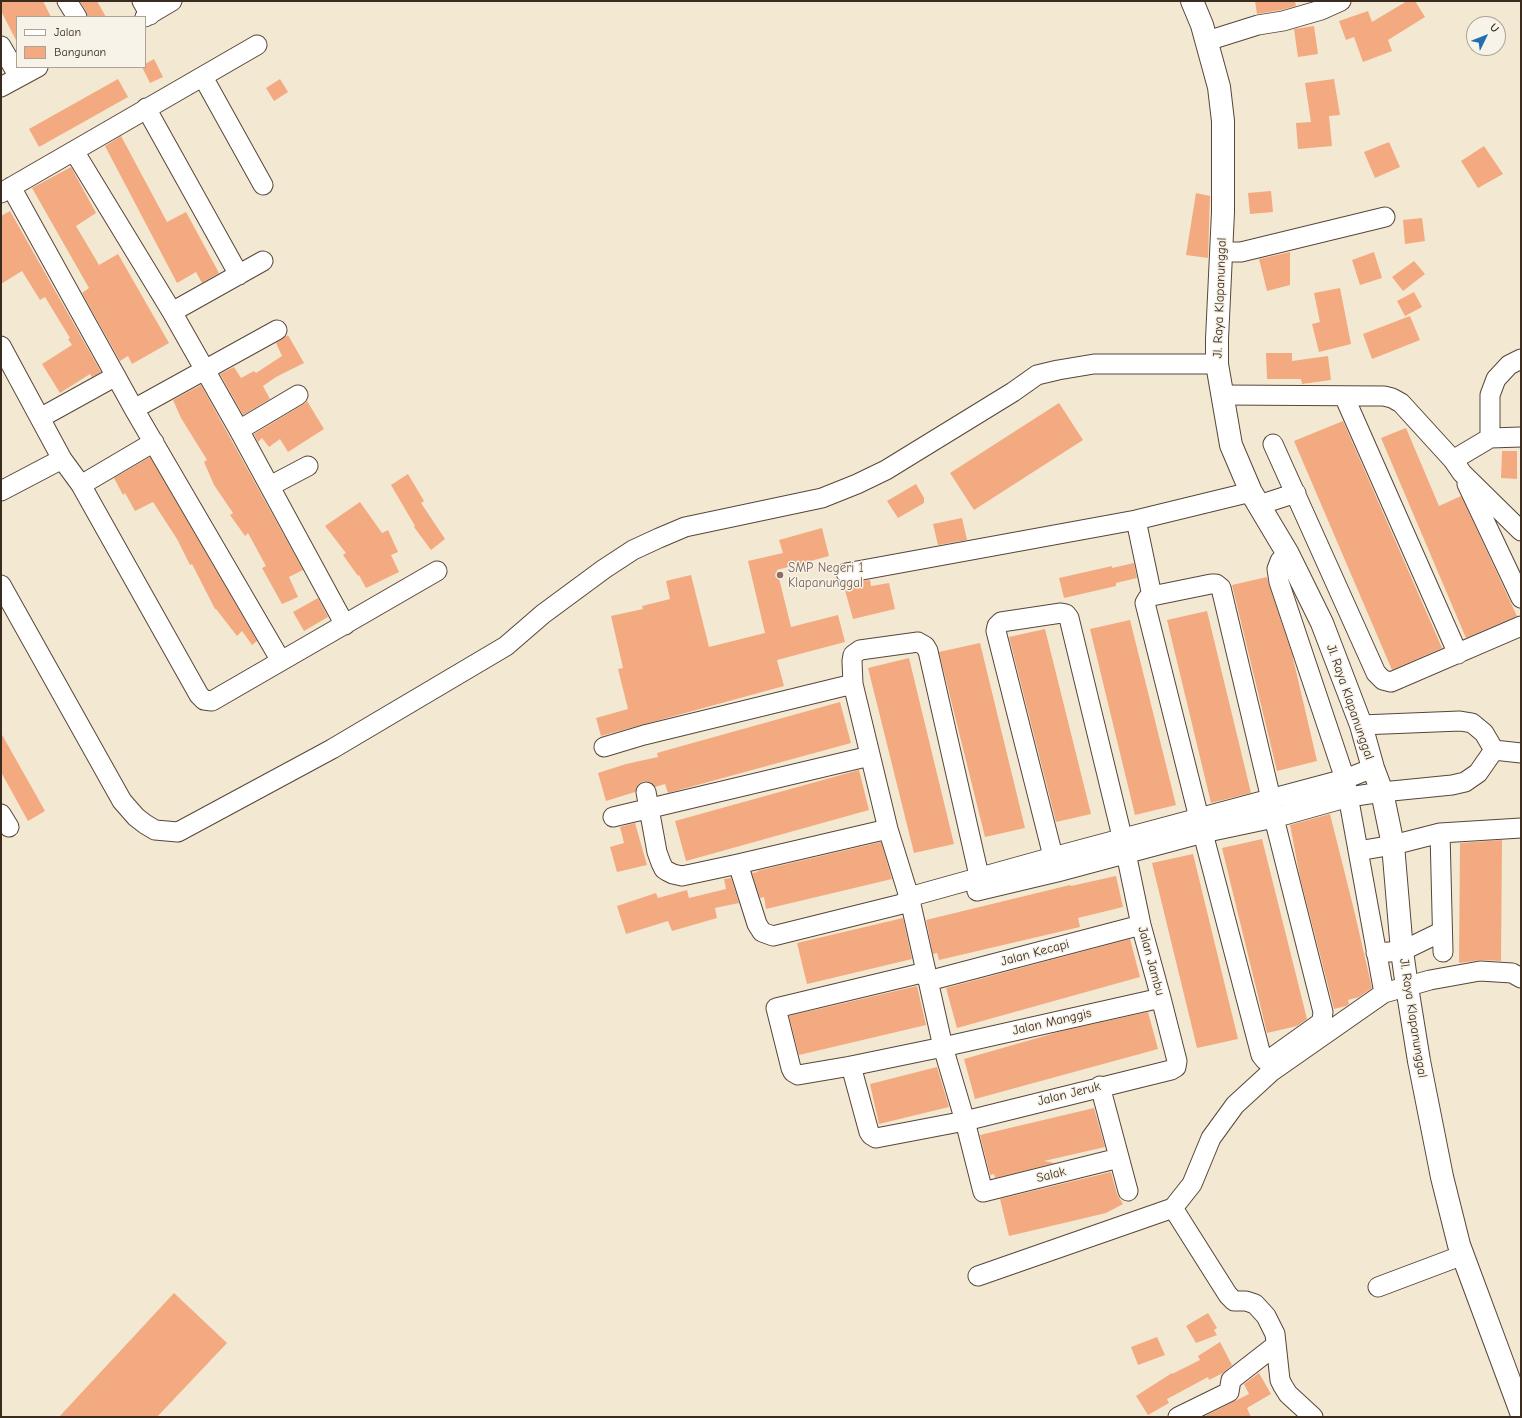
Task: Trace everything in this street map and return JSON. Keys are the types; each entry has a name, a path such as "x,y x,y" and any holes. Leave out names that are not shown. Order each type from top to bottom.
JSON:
{"street":[{"path":"67,1 76,16"},
{"path":"146,11 172,1"},
{"name":"Jl. Raya Klapanunggal","path":"1192,1 1207,41 1219,87 1224,121 1223,212 1217,364 1231,445 1255,499 1288,554 1322,623 1361,725 1373,768 1382,792 1393,845 1402,951 1407,987 1442,1177 1462,1254 1521,1412"},
{"path":"1207,41 1258,25 1321,10 1341,1"},
{"path":"257,45 6,190 116,376 281,661"},
{"path":"1,46 18,78"},
{"path":"1,87 36,68"},
{"path":"203,77 264,186"},
{"path":"146,108 239,275"},
{"path":"74,151 205,369 345,625"},
{"path":"1221,252 1240,252 1385,217"},
{"path":"172,312 263,262"},
{"path":"134,409 277,330"},
{"path":"1,346 62,459 81,485 199,695 204,700 212,701 437,571"},
{"path":"1490,438 1490,395 1494,384 1496,379 1509,365 1521,359"},
{"path":"1,585 122,801 136,817 155,830 178,832 332,749 506,646 543,614 604,569 634,550 659,538 685,527 822,498 857,484 886,470 1037,376 1058,370 1094,364 1217,364"},
{"path":"40,418 116,376"},
{"path":"239,430 298,395"},
{"path":"1223,396 1384,396 1392,398 1401,403 1457,467 1521,531"},
{"path":"1344,396 1458,654"},
{"path":"1457,467 1490,438 1521,437"},
{"path":"81,485 154,442"},
{"path":"1273,444 1376,673 1383,680 1391,682 1521,626"},
{"path":"1,491 62,459"},
{"path":"270,486 308,466"},
{"path":"1457,467 1521,598"},
{"path":"846,573 1136,520 1296,493"},
{"path":"1136,520 1152,596"},
{"path":"1288,554 1280,560 1277,569 1279,582 1345,779 1384,993"},
{"path":"1211,584 1216,584 1221,588 1271,799 1274,818 1323,1012 1322,1020 1319,1024 1270,1059 1264,1060 1261,1056 1201,826 1145,603 1148,598 1211,584"},
{"name":"Jalan Jambu","path":"1055,864 996,631 996,626 1001,622 1061,613 1066,614 1069,618 1124,846 1141,925 1177,1064 1174,1069"},
{"path":"965,1121 943,1047 927,976 888,829 853,684 852,661 854,655 860,650 918,642 925,646 928,651 981,883"},
{"path":"604,747 644,735 853,684"},
{"path":"1361,725 1460,722 1472,723 1484,732 1494,750"},
{"path":"1201,826 1274,818 1349,797 1452,785 1465,782 1478,773 1494,750"},
{"path":"1494,750 1521,753"},
{"path":"613,817 648,800 870,756"},
{"path":"738,864 757,924 762,932 772,936 908,903 1201,826 1271,799 1345,779 1373,768"},
{"path":"648,800 657,852 664,869 673,874 682,876 888,829"},
{"path":"1358,851 1393,845 1440,833 1521,828"},
{"path":"1440,833 1441,932 1443,952"},
{"name":"Jalan Kecapi","path":"851,1066 798,1075 794,1072 791,1068 776,1008 927,976 1141,925"},
{"path":"1376,953 1402,951 1441,932"},
{"path":"978,1276 1173,1208 1192,1184 1212,1138 1235,1104 1271,1072 1384,993 1430,980 1480,971 1512,973 1521,978"},
{"name":"Jalan Manggis","path":"851,1066 1161,998"},
{"name":"Jalan Jeruk","path":"851,1066 869,1132 876,1138 965,1121 1100,1086 1174,1069"},
{"path":"1100,1086 1128,1191"},
{"name":"Salak","path":"965,1121 983,1192 1118,1158"},
{"path":"1173,1208 1228,1295 1234,1301 1246,1301 1255,1304 1266,1316 1275,1334 1282,1386 1288,1394 1313,1417"},
{"path":"1378,1287 1462,1254"},
{"path":"1178,1417 1229,1392 1231,1380 1276,1345"}],"building":[{"path":"1,1 43,1 50,16 16,16 16,40 1,11"},
{"path":"80,1 97,1 105,16 88,16"},
{"path":"1255,1 1295,1 1296,6 1257,14"},
{"path":"1407,1 1415,1 1425,17 1388,40 1392,51 1363,62 1354,37 1346,40 1339,21 1368,11 1372,22"},
{"path":"1314,26 1318,54 1298,57 1294,29"},
{"path":"154,59 163,77 150,83 142,68 146,68 146,63"},
{"path":"118,79 128,97 39,147 29,129"},
{"path":"280,79 288,92 274,101 266,88"},
{"path":"1334,79 1340,115 1329,116 1332,146 1298,149 1296,123 1311,122 1305,83"},
{"path":"121,136 167,222 186,212 219,273 202,283 196,272 177,283 105,146"},
{"path":"1389,142 1400,167 1375,178 1364,152"},
{"path":"1484,146 1503,174 1478,188 1461,161"},
{"path":"71,167 96,213 76,226 99,265 118,254 169,343 132,364 128,356 120,361 82,293 89,288 32,188"},
{"path":"1271,191 1273,212 1250,214 1248,193"},
{"path":"1196,193 1210,196 1208,258 1186,255"},
{"path":"10,211 101,372 92,377 90,374 60,393 42,364 72,345 68,339 70,338 45,297 40,300 22,271 1,284 1,216"},
{"path":"1422,218 1425,241 1405,244 1403,220"},
{"path":"1290,252 1290,285 1267,291 1259,259"},
{"path":"1374,252 1382,278 1360,285 1352,260"},
{"path":"1414,261 1425,274 1403,291 1392,277"},
{"path":"1340,288 1351,344 1319,352 1312,324 1320,322 1314,293"},
{"path":"1414,292 1422,307 1405,316 1397,301"},
{"path":"1410,316 1420,340 1372,359 1363,334"},
{"path":"288,335 304,363 276,377 263,386 270,399 243,415 220,374 234,367 241,378 254,371 256,373 282,356 276,343"},
{"path":"1266,353 1292,353 1292,361 1328,356 1331,380 1302,384 1301,379 1267,379"},
{"path":"201,385 303,570 289,577 298,597 282,604 262,568 266,566 248,533 245,536 230,515 233,513 214,485 204,462 207,460 181,418 173,400"},
{"path":"307,401 324,429 288,452 280,439 269,447 262,438 258,442 254,434"},
{"path":"1059,403 1083,440 974,510 950,473"},
{"path":"1343,421 1442,648 1392,670 1294,441"},
{"path":"1406,428 1439,506 1461,496 1517,616 1466,638 1381,438"},
{"path":"1502,451 1517,451 1517,479 1501,478"},
{"path":"150,457 257,641 252,645 242,631 237,636 215,609 192,564 190,565 177,539 153,502 135,511 125,493 123,495 114,478"},
{"path":"408,474 424,501 421,503 445,539 431,550 414,527 415,526 391,485"},
{"path":"916,484 924,498 924,503 898,518 887,501"},
{"path":"360,502 382,533 388,530 398,552 391,555 399,572 366,588 359,575 358,576 343,555 346,553 325,526"},
{"path":"962,518 967,540 938,545 933,524"},
{"path":"822,528 829,556 777,570 791,627 838,615 845,642 777,660 784,686 601,736 596,718 628,709 618,669 623,668 611,616 643,609 642,606 670,599 666,581 691,575 709,647 765,633 748,561 783,553 779,540"},
{"path":"1134,563 1137,578 1116,583 1116,586 1064,598 1059,578 1112,566 1112,568"},
{"path":"1267,577 1292,654 1317,761 1277,771 1232,585"},
{"path":"870,580 871,586 889,583 895,609 853,619 843,583"},
{"path":"318,598 328,617 304,631 293,612"},
{"path":"1207,611 1251,793 1211,803 1167,620"},
{"path":"1130,620 1176,805 1135,815 1090,629"},
{"path":"1045,629 1091,814 1056,822 1009,637"},
{"path":"980,643 1025,828 985,837 939,652"},
{"path":"909,658 954,844 914,853 868,668"},
{"path":"840,702 851,743 668,793 665,784 655,787 650,782 644,781 639,784 635,792 606,801 598,773 626,764 658,757 657,753"},
{"path":"1,733 45,811 28,821 1,772"},
{"path":"859,770 869,810 686,861 675,821"},
{"path":"1330,814 1372,988 1359,997 1348,1000 1349,1004 1346,1006 1334,1009 1300,877 1290,825"},
{"path":"635,823 647,865 617,872 610,847 624,843 620,827"},
{"path":"1262,839 1307,1019 1297,1026 1267,1033 1222,848"},
{"path":"1502,840 1501,961 1481,960 1459,963 1460,843"},
{"path":"881,842 892,879 766,909 764,897 760,898 752,873"},
{"path":"1193,854 1238,1039 1197,1048 1152,863"},
{"path":"1116,876 1123,907 1078,918 1080,927 939,960 937,953 933,954 926,920 1070,885"},
{"path":"731,878 739,903 715,908 717,918 672,931 668,921 626,934 617,906 656,893 658,898 687,890 689,898 726,889 724,879"},
{"path":"903,918 912,959 807,984 797,943"},
{"path":"1130,939 1140,977 957,1028 946,988"},
{"path":"917,986 926,1025 799,1055 789,1016"},
{"path":"1148,1012 1158,1049 975,1099 964,1059 1062,1031"},
{"path":"937,1067 949,1107 879,1124 870,1084"},
{"path":"1094,1108 1105,1147 1044,1161 1055,1163 995,1178 994,1174 990,1175 980,1135"},
{"path":"1111,1172 1117,1194 1123,1204 1106,1213 1009,1236 1000,1199"},
{"path":"174,1293 227,1343 157,1417 59,1417"},
{"path":"1208,1313 1217,1328 1214,1330 1217,1335 1196,1343 1186,1326"},
{"path":"1157,1337 1165,1355 1138,1365 1131,1347"},
{"path":"1220,1342 1232,1365 1223,1373 1209,1380 1208,1377 1167,1399 1169,1403 1148,1415 1136,1396 1172,1373 1200,1360 1198,1356"},
{"path":"1259,1373 1271,1394 1247,1408 1251,1417 1203,1417 1249,1394 1244,1384"}],"place":[{"name":"SMP Negeri 1 Klapanunggal","path":"780,575"}]}
